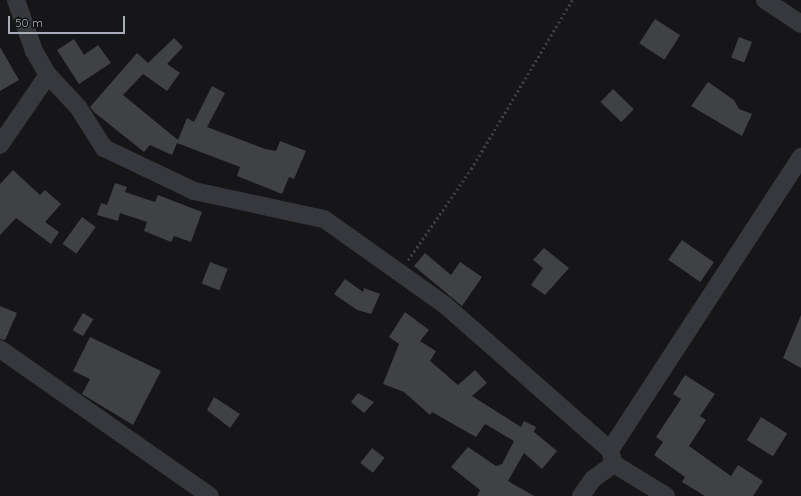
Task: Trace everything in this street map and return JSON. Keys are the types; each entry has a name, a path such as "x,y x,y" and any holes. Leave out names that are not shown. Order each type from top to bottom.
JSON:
{"street":[{"path":"16,0 34,51 48,75 78,107 104,148 194,191 324,218 445,304 612,457 666,496"},
{"path":"765,0 801,24"},
{"path":"0,145 48,75"},
{"path":"581,496 612,457 801,157"},
{"path":"0,349 210,496"}],"path":[{"path":"400,272 471,169 572,0"}],"building":[{"path":"655,19 680,35 664,60 639,43"},
{"path":"739,37 752,42 744,63 731,58"},
{"path":"174,38 183,47 167,64 180,73 167,91 143,74 123,95 178,140 187,118 194,122 212,86 225,93 207,127 265,149 276,151 280,141 306,151 294,179 289,177 282,194 237,176 240,167 177,143 172,155 150,145 144,152 94,112 90,107 137,53 148,63"},
{"path":"74,39 84,55 98,45 111,63 79,84 57,50"},
{"path":"0,47 19,80 0,91"},
{"path":"708,82 734,100 739,109 752,114 742,136 691,106"},
{"path":"613,89 634,109 621,122 600,102"},
{"path":"13,170 40,195 45,190 61,204 45,222 59,232 51,244 16,218 0,235 0,184"},
{"path":"115,183 127,187 125,192 155,202 158,195 202,212 191,242 174,236 171,242 144,231 147,222 120,213 118,221 97,215 101,203 107,205"},
{"path":"82,217 96,227 76,254 63,244"},
{"path":"682,240 714,262 700,282 668,260"},
{"path":"544,248 569,268 545,295 531,285 543,268 533,260"},
{"path":"425,253 451,275 460,262 482,277 462,306 414,266"},
{"path":"210,262 228,269 219,290 202,283"},
{"path":"345,279 363,292 364,288 380,294 371,314 357,310 334,294"},
{"path":"0,306 17,313 5,340 0,339"},
{"path":"405,312 429,330 420,341 436,351 430,361 458,385 475,370 487,383 472,396 521,427 524,421 536,427 534,432 557,451 542,469 524,453 508,481 534,496 477,496 480,490 451,467 468,447 496,466 502,464 514,441 485,424 476,437 432,412 430,415 404,392 383,384 399,344 389,337"},
{"path":"83,313 93,319 83,336 73,330"},
{"path":"801,315 801,368 783,358"},
{"path":"90,337 161,371 133,425 82,394 90,379 73,371"},
{"path":"685,375 715,394 700,416 706,420 689,446 731,476 738,465 763,481 753,496 705,496 682,482 685,477 654,455 663,442 656,437 681,399 673,394"},
{"path":"358,393 374,402 364,413 351,402"},
{"path":"214,397 240,414 230,428 207,410"},
{"path":"761,417 787,433 773,456 747,440"},
{"path":"372,448 385,458 373,473 360,463"}]}
